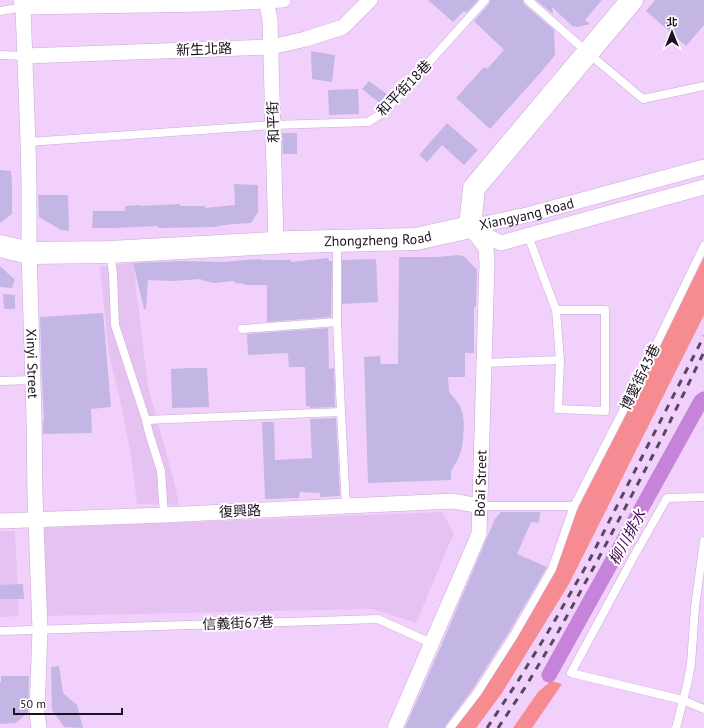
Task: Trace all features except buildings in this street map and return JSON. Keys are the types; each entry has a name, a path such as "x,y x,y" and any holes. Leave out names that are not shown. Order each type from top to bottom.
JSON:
{"street":[{"path":"22,4 192,4 283,0"},
{"name":"新生北路","path":"25,56 270,47 306,39 343,27 370,0"},
{"path":"470,227 474,188 632,0"},
{"name":"和平街","path":"266,1 270,20 276,244"},
{"name":"Xinyi Street","path":"22,4 28,142 29,253 40,630 37,713 39,728"},
{"name":"Xiangyang Road","path":"470,227 527,215 704,167"},
{"name":"Xiangyang Road","path":"470,227 501,243 704,188"},
{"name":"Zhongzheng Road","path":"0,246 29,253 110,252 292,242 416,239 470,227"},
{"name":"Bo’ai Street","path":"395,728 478,534 487,256 486,248 470,227"},
{"name":"復興路","path":"0,521 453,502 480,506"}],"lane":[{"name":"和平街18巷","path":"28,142 273,125 368,122 384,112 486,0"},
{"path":"528,0 643,99 704,86"},
{"path":"0,11 22,4"},
{"path":"0,54 25,56"},
{"path":"528,236 556,310 560,360 558,409 605,410 605,310 556,310"},
{"path":"337,242 340,412 346,506"},
{"name":"博愛街43巷","path":"450,728 474,697 514,635 552,569 574,506 642,374 704,246"},
{"path":"110,252 113,274 115,325 146,420 160,470 164,515"},
{"path":"242,329 338,322"},
{"path":"484,363 560,360"},
{"path":"0,381 33,380"},
{"path":"146,420 340,412"},
{"path":"704,497 667,498 571,673 682,700 704,709"},
{"path":"480,506 574,506"},
{"path":"676,728 691,664 695,607 704,541"},
{"name":"信義街67巷","path":"0,631 378,619 431,643"}],"shaded area":[{"path":"704,257 704,315 569,584 502,693 476,728 455,728 517,636 576,512"},
{"path":"133,263 148,387 174,481 179,505 137,504 132,462 122,408 109,355 100,267"},
{"path":"442,512 454,533 416,623 373,609 42,616 40,528"},
{"path":"0,531 15,531 19,616 0,617"},
{"path":"551,681 562,684 532,728 513,728 538,692"}],"waterway":[{"name":"柳川排水","path":"549,675 701,401 704,399"}],"railway":[{"path":"487,728 551,627 589,561 704,336"},
{"path":"498,728 526,686 557,634 595,565 663,436 704,352"}]}
